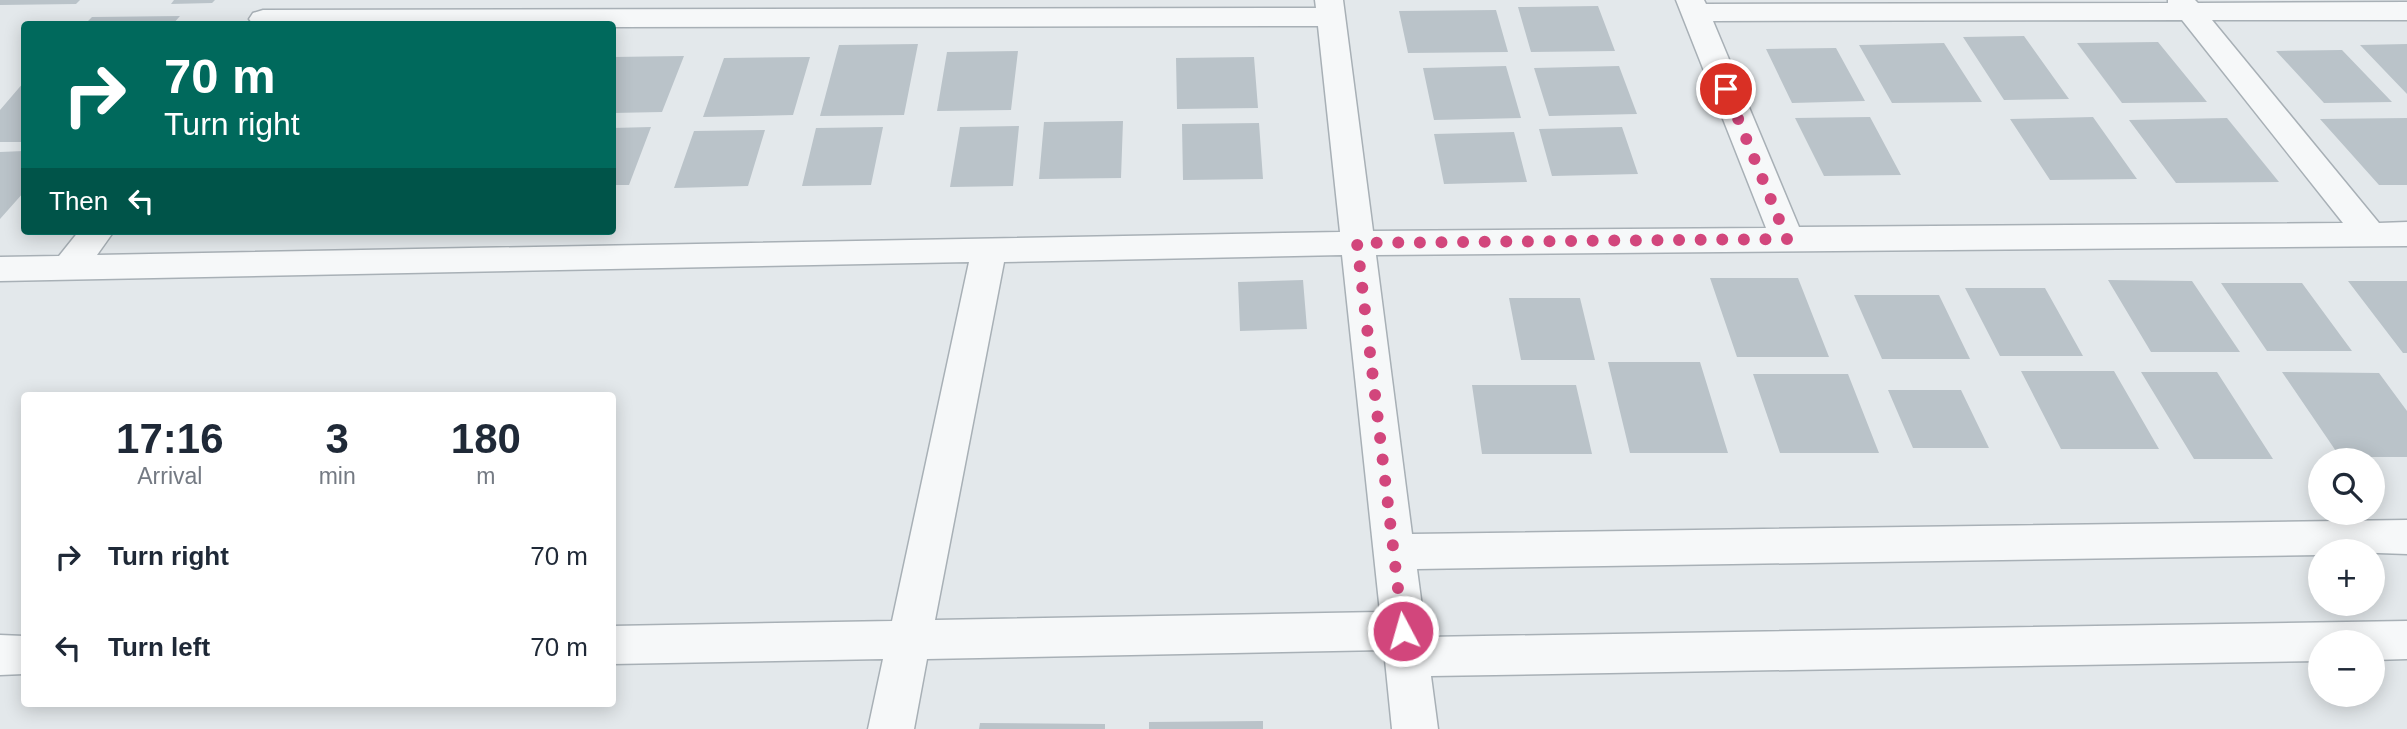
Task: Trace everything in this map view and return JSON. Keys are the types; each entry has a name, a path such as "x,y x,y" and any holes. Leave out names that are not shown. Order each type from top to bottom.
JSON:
{"street":[{"path":"1787,239 1693,7 2185,7 2407,12"},
{"path":"2185,7 2370,234"},
{"path":"266,14 1330,8 1415,729"},
{"path":"0,269 1357,243 2407,233"},
{"path":"68,268 94,235"},
{"path":"891,729 989,250"},
{"path":"1394,552 2407,537"},
{"path":"616,645 908,639 1404,644 2407,640"},
{"path":"0,656 21,655"}],"building":[{"path":"0,0 80,0 76,4 0,5"},
{"path":"174,0 215,0 212,3 171,4"},
{"path":"1598,6 1615,51 1531,52 1518,7"},
{"path":"1496,10 1508,52 1408,53 1399,11"},
{"path":"180,16 176,21 88,21 92,17"},
{"path":"2024,36 2069,99 2004,100 1963,37"},
{"path":"2158,42 2207,102 2122,103 2077,43"},
{"path":"1944,43 1982,102 1892,103 1859,45"},
{"path":"918,44 904,115 820,116 839,45"},
{"path":"2407,44 2407,94 2360,45"},
{"path":"1836,48 1865,101 1792,103 1766,49"},
{"path":"2342,50 2392,102 2324,103 2276,51"},
{"path":"1018,51 1011,110 937,111 947,52"},
{"path":"684,56 662,112 616,113 616,57"},
{"path":"810,57 793,115 703,117 724,58"},
{"path":"1254,57 1258,108 1177,109 1176,58"},
{"path":"1506,66 1521,118 1434,120 1423,68"},
{"path":"1619,66 1637,114 1549,116 1534,68"},
{"path":"21,86 21,142 0,142 0,110"},
{"path":"1870,117 1901,175 1824,176 1795,118"},
{"path":"2093,117 2137,179 2050,180 2010,119"},
{"path":"2227,118 2279,182 2176,183 2129,120"},
{"path":"2407,118 2407,185 2379,185 2320,119"},
{"path":"1123,121 1121,178 1039,179 1044,122"},
{"path":"1259,123 1263,179 1183,180 1182,124"},
{"path":"1019,126 1013,186 950,187 960,127"},
{"path":"651,127 629,185 616,185 616,128"},
{"path":"883,127 871,185 802,186 816,128"},
{"path":"1622,127 1638,174 1552,176 1539,129"},
{"path":"765,130 748,186 674,188 694,131"},
{"path":"1514,132 1527,182 1444,184 1434,134"},
{"path":"21,151 21,195 0,219 0,152"},
{"path":"1710,278 1798,278 1829,357 1737,357"},
{"path":"1303,280 1307,329 1240,331 1238,282"},
{"path":"2108,280 2192,281 2240,352 2151,352"},
{"path":"2348,281 2407,281 2407,353 2403,353"},
{"path":"2221,283 2302,283 2352,351 2267,351"},
{"path":"1965,288 2045,288 2083,356 2000,356"},
{"path":"1854,295 1939,295 1970,359 1882,359"},
{"path":"1509,298 1580,298 1595,360 1521,360"},
{"path":"1608,362 1700,362 1728,453 1630,453"},
{"path":"2021,371 2114,371 2159,449 2061,449"},
{"path":"2141,372 2217,372 2273,459 2194,459"},
{"path":"2282,372 2379,373 2407,411 2407,457 2385,457 2385,448 2334,448"},
{"path":"1753,374 1848,374 1879,453 1780,453"},
{"path":"1472,385 1576,385 1592,454 1482,454"},
{"path":"1888,390 1961,390 1989,448 1913,448"},
{"path":"1263,721 1263,729 1149,729 1149,722"},
{"path":"980,723 1105,724 1105,729 979,729"}],"route":[{"path":"1403,631 1357,243 1787,239 1726,89"}]}
